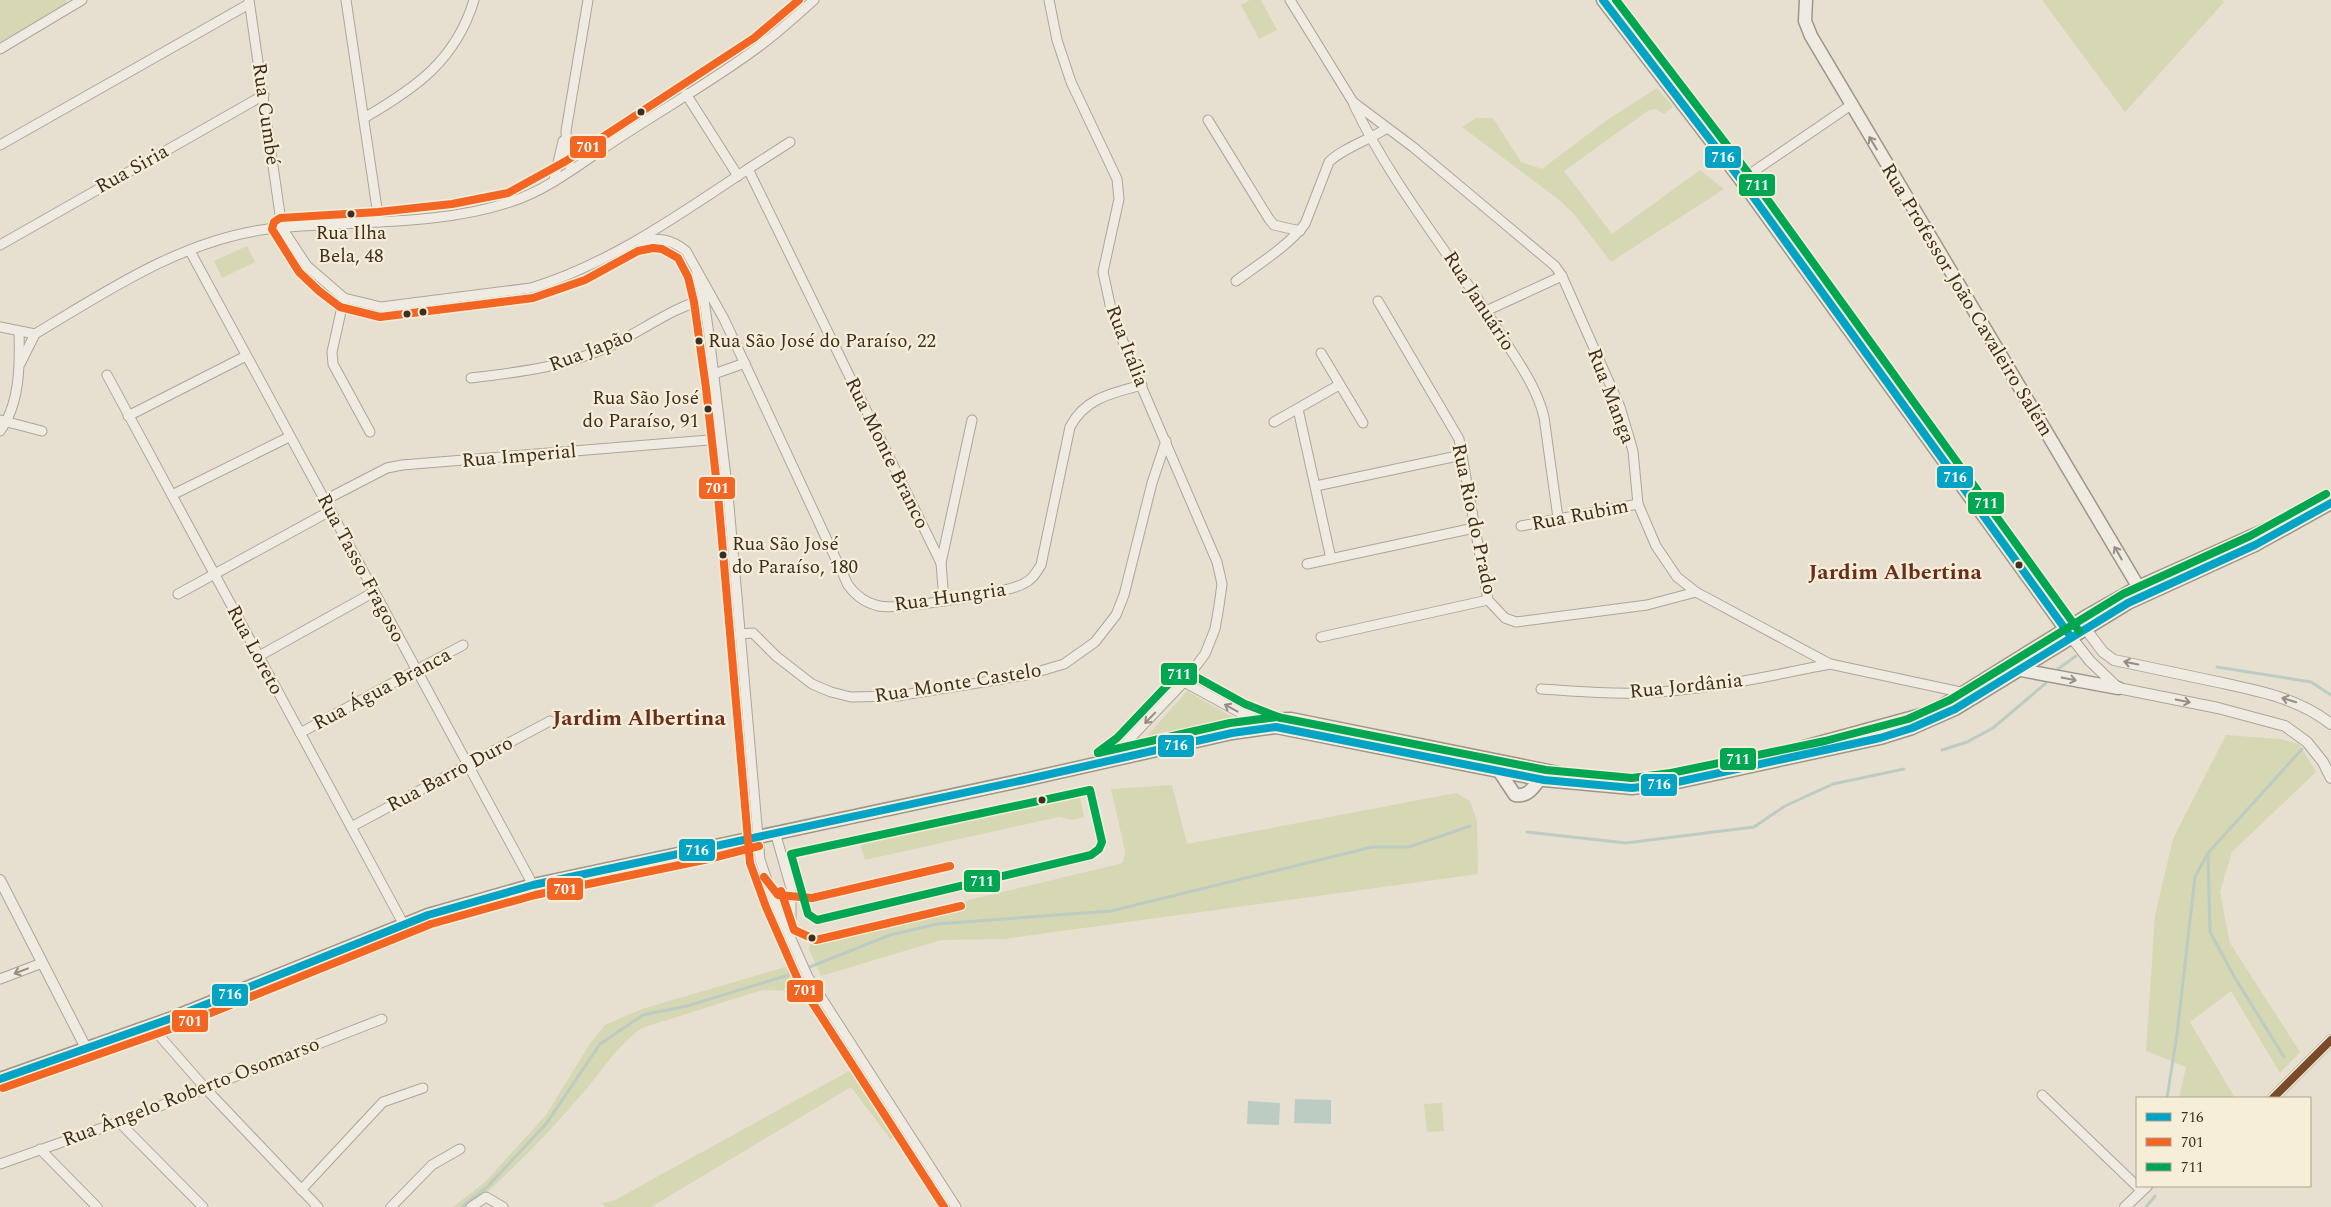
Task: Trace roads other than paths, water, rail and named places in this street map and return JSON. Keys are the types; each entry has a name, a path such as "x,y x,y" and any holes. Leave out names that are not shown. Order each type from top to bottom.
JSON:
{"main road":[{"path":"1603,0 1741,180 2068,633"},
{"name":"Rua Professor João Cavaleiro Salém","path":"1806,0 1805,21 1811,36 2140,591"},
{"path":"1100,763 1150,744 1259,721 1291,719 1595,780 1640,782 1837,739 1932,712 2140,591 2278,524 2331,494"},
{"path":"0,1079 150,1025 428,915 533,885 1100,763 1232,732 1276,727 1540,780 1632,788 1673,783 1880,738 1929,722 1977,696 2021,670 2068,633 2085,628 2140,591 2256,545 2331,503"},
{"path":"2021,670 2118,688"},
{"path":"1499,771 1515,795 1518,796 1526,795 1540,780"}],"street":[{"path":"346,0 379,222"},
{"path":"364,118 405,93 443,60 458,41 469,18 474,0"},
{"path":"554,180 566,131 588,0"},
{"path":"0,431 20,364 35,334 142,271 190,251 232,237 282,228 379,222 485,209 512,202 554,180 760,46 814,0"},
{"name":"Rua Itália","path":"1049,0 1057,40 1071,82 1117,179 1119,198 1103,272 1111,309 1217,562 1222,584 1220,606 1205,654 1184,682 1124,745 1100,763"},
{"name":"Rua Manga","path":"1290,0 1353,102 1413,147 1555,266 1562,276 1625,422 1633,451 1638,504 1656,546 1677,577 1696,592 1830,664 1977,696"},
{"path":"0,48 77,1"},
{"path":"0,145 249,2"},
{"name":"Rua Cumbé","path":"249,2 282,228"},
{"path":"686,94 738,176"},
{"name":"Rua Siria","path":"0,245 264,96"},
{"name":"Rua Januário","path":"1353,102 1370,139 1486,311 1540,400 1558,518"},
{"path":"1741,180 1851,105"},
{"path":"1208,120 1269,219 1274,225 1300,231"},
{"path":"1236,281 1290,241 1300,231 1329,162 1335,155 1370,139 1387,128"},
{"path":"566,131 567,156 571,169"},
{"path":"282,228 307,266 344,298 381,307 531,288 581,270 634,242 790,142"},
{"name":"Rua Monte Branco","path":"748,169 941,563"},
{"name":"Rua Hungria","path":"634,242 652,238 664,239 677,244 686,251 724,319 843,576 855,595 865,602 880,607 944,601 1015,588 1034,576 1041,565 1070,427 1076,415 1096,400 1110,393 1142,386"},
{"name":"Rua Tasso Fragoso","path":"190,251 533,885"},
{"path":"697,273 704,300 728,494 760,860 775,902 808,977 956,1207"},
{"path":"1486,311 1562,276"},
{"path":"344,298 332,352 333,364 370,432"},
{"name":"Rua Japão","path":"471,378 551,367 584,357 644,329 691,302 704,300"},
{"name":"Rua Rio do Prado","path":"1378,301 1459,439 1488,600 1504,618 1516,622 1647,605 1696,592"},
{"path":"0,327 35,334"},
{"path":"19,332 20,364"},
{"path":"1321,353 1363,423"},
{"path":"128,416 246,356"},
{"path":"714,374 745,363"},
{"name":"Rua Loreto","path":"106,375 404,925"},
{"path":"1274,422 1339,385"},
{"path":"1298,409 1331,559"},
{"path":"944,601 941,563 972,420"},
{"path":"4,421 42,431"},
{"path":"172,495 289,437"},
{"name":"Rua Imperial","path":"324,500 387,468 402,465 721,439"},
{"name":"Rua Monte Castelo","path":"739,634 753,633 776,656 812,684 831,692 851,697 897,696 1027,675 1064,664 1095,642 1116,615 1124,595 1152,483 1166,441"},
{"path":"1316,486 1462,454"},
{"name":"Rua Rubim","path":"1521,526 1638,504"},
{"path":"178,594 330,511"},
{"path":"1307,564 1474,528"},
{"path":"259,656 374,592"},
{"path":"1321,637 1488,600"},
{"path":"2085,628 2103,652 2114,660 2258,691 2314,710 2331,724"},
{"path":"2068,633 2090,661 2118,688 2218,708 2285,726 2307,742 2323,762 2331,778"},
{"name":"Rua Água Branca","path":"300,733 417,672 464,645"},
{"name":"Rua Jordânia","path":"1542,689 1619,693 1680,690 1734,683 1830,664"},
{"path":"1184,682 1241,714 1276,727"},
{"name":"Rua Barro Duro","path":"351,827 550,721"},
{"path":"775,832 791,888 791,937"},
{"path":"0,880 86,1048"},
{"path":"0,979 42,963"},
{"name":"Rua Ângelo Roberto Osomarso","path":"0,1164 120,1122 382,1019"},
{"path":"150,1025 206,1089 318,1207"},
{"path":"2274,1097 2331,1040"},
{"path":"301,1190 383,1102 423,1088"},
{"path":"2042,1095 2136,1181"},
{"path":"120,1122 203,1207"},
{"path":"40,1149 97,1207"},
{"path":"391,1207 432,1166 460,1149"},
{"path":"2125,1207 2144,1188"},
{"path":"471,1207 486,1197 502,1207"}],"waterway":[{"path":"2058,669 2076,656"},
{"path":"2217,667 2311,682 2331,695"},
{"path":"1942,750 1967,742 1993,728 2046,683"},
{"path":"2167,1097 2177,1034 2195,877 2208,853 2302,749"},
{"path":"1527,832 1626,843 1754,827 1785,806 1833,784 1904,769"},
{"path":"462,1207 487,1187 546,1124 600,1044 643,1015 687,1006 792,974 890,935 937,924 1111,911 1372,847 1409,847 1470,826"},
{"path":"2208,855 2210,932 2235,978 2284,1057"},
{"path":"2146,1207 2155,1196"}],"place":[{"name":"Rua Ilha Bela, 48","path":"351,214"},
{"name":"Rua São José do Paraíso, 22","path":"699,341"},
{"name":"Rua São José do Paraíso, 91","path":"708,409"},
{"name":"Rua São José do Paraíso, 180","path":"723,555"}],"district":[{"name":"Jardim Albertina","path":"1895,572"},
{"name":"Jardim Albertina","path":"639,718"}]}
